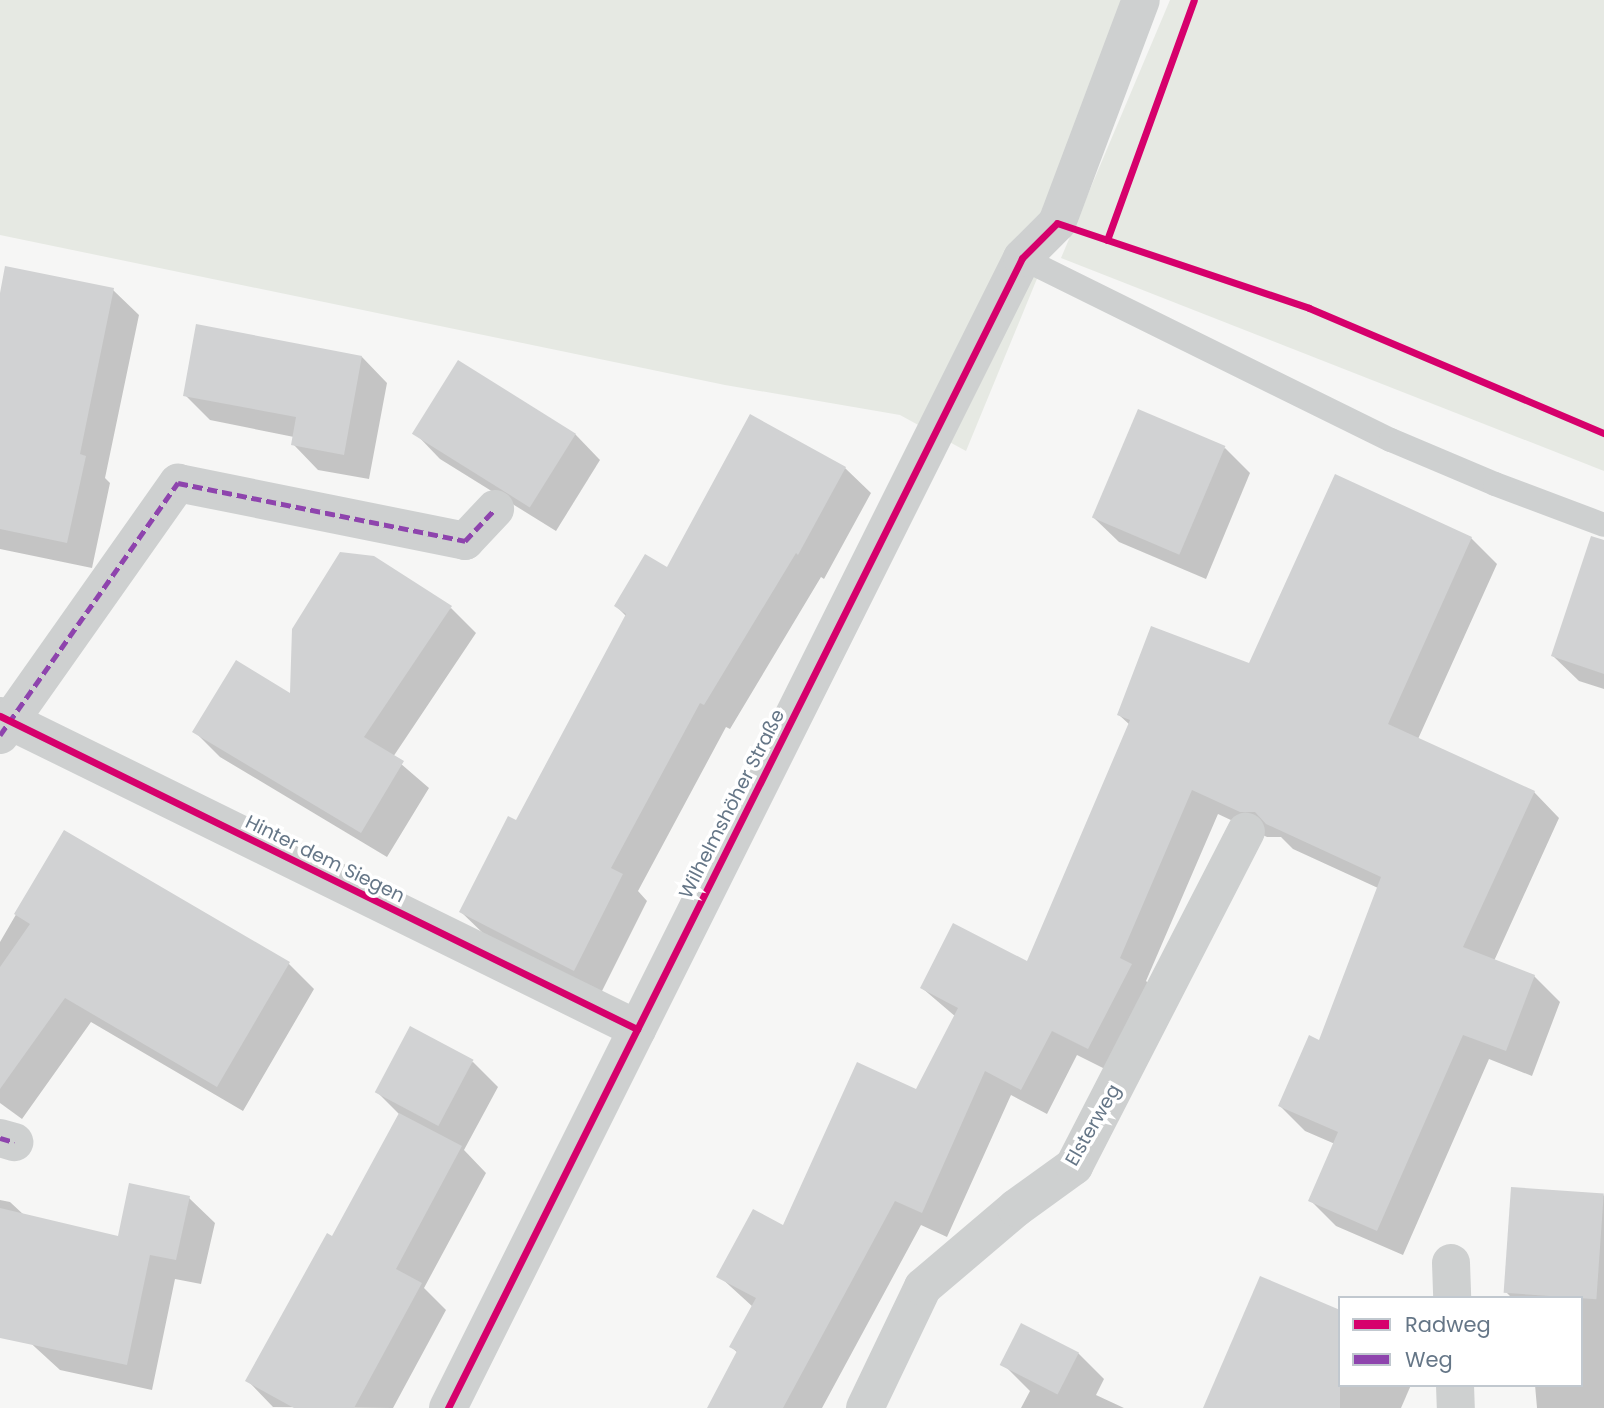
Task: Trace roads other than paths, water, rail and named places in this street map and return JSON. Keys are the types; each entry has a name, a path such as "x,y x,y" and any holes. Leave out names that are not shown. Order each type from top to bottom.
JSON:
{"street":[{"name":"Wilhelmshöher Straße","path":"448,1408 1022,258 1057,223 1141,0"},
{"name":"Hinter dem Siegen","path":"495,509 465,541 178,483 3,724 636,1029"},
{"name":"Elsterweg","path":"865,1408 923,1287 1016,1208 1074,1166 1246,832"},
{"path":"1455,1387 1456,1408"}],"lane":[{"path":"1022,258 1391,440 1495,485 1604,525"}]}
